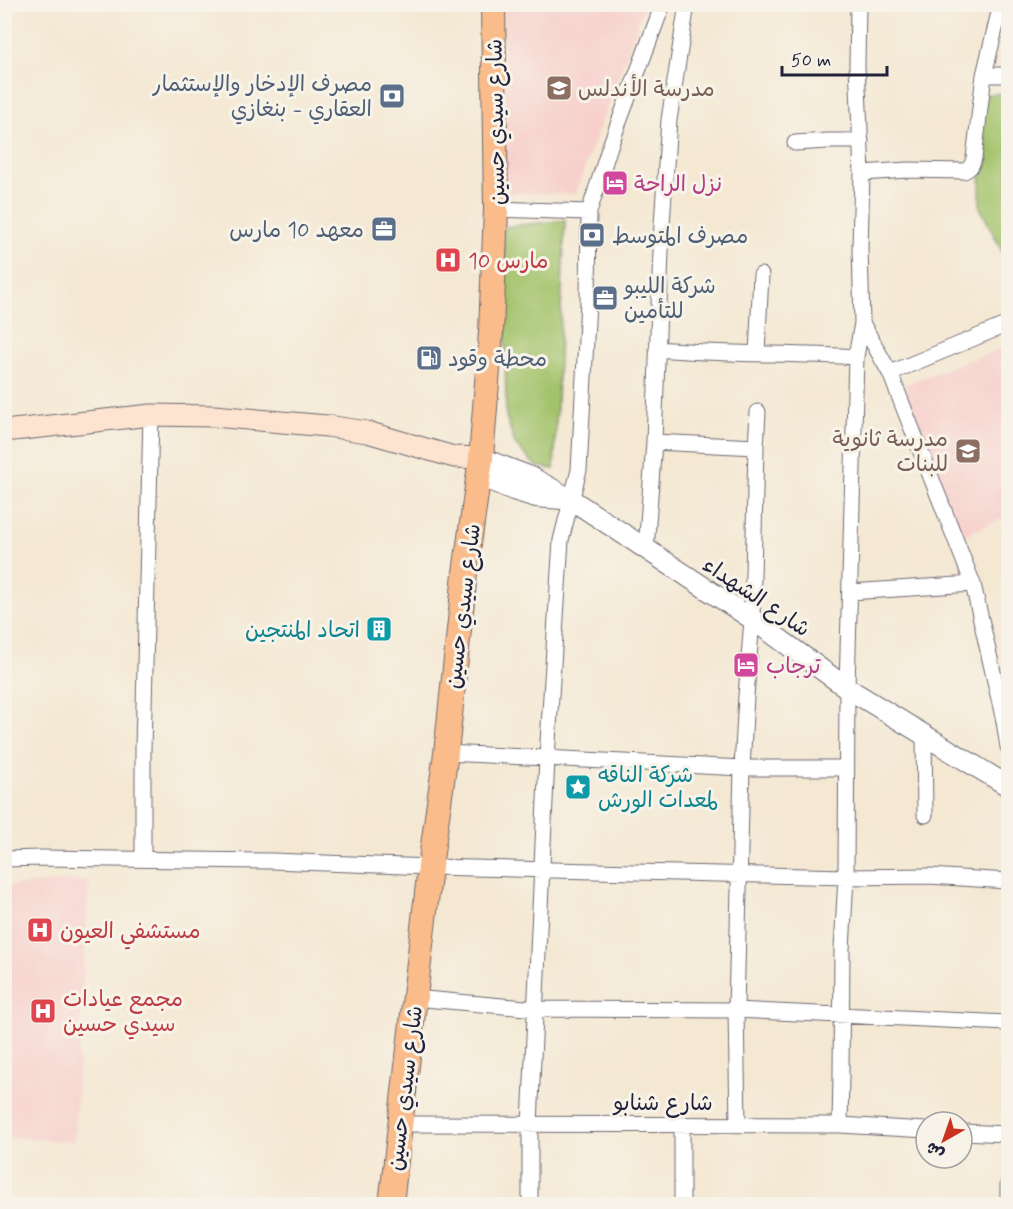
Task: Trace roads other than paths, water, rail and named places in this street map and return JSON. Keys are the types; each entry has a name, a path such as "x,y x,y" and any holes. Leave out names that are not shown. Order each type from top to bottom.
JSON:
{"main road":[{"name":"شارع سيدي حسين","path":"391,1204 414,998 480,466 491,332 496,209 493,4"},
{"path":"4,431 151,415 214,416 337,427 367,432 480,466"}],"street":[{"path":"530,1204 531,1124 547,758 561,540 579,470 588,314 589,212 604,164 663,4"},
{"path":"646,550 654,442 662,224 669,120 687,4"},
{"path":"840,1125 842,949 846,877 845,768 856,357 862,323 858,4"},
{"path":"861,173 907,170 964,171 969,169 974,158 984,75 1000,4"},
{"path":"984,75 1008,75"},
{"path":"795,143 861,141"},
{"path":"496,209 589,212"},
{"path":"757,353 761,275"},
{"path":"862,323 890,373 972,584 1006,721 1008,747"},
{"path":"890,373 1008,324"},
{"path":"657,349 686,352 856,357"},
{"path":"738,1124 736,1010 742,768 752,619 758,412"},
{"path":"143,859 143,750 151,415"},
{"path":"654,442 756,447"},
{"name":"شارع الشهداء","path":"480,466 531,477 572,500 752,619 847,688 1008,786"},
{"path":"850,592 972,584"},
{"path":"924,735 925,815"},
{"path":"446,753 742,768 845,768"},
{"path":"4,859 272,861 846,877 929,876 1008,881"},
{"path":"414,998 537,1009 736,1010 1008,1023"},
{"name":"شارع شنابو","path":"400,1124 840,1125 914,1129"},
{"path":"682,1125 682,1204"},
{"path":"974,1132 1008,1134"},
{"path":"1008,1184 1008,1204"}],"place":[{"name":"مدرسة الأندلس","path":"559,88"},
{"name":"مصرف الإدخار والإستثمار العقاري - بنغازي","path":"392,96"},
{"name":"نزل الراحة","path":"615,183"},
{"name":"معهد 10 مارس","path":"384,229"},
{"name":"مصرف المتوسط","path":"592,235"},
{"name":"10 مارس","path":"448,260"},
{"name":"شركة الليبو للتأمين","path":"605,298"},
{"name":"محطة وقود","path":"429,358"},
{"name":"مدرسة ثانوية للبنات","path":"968,451"},
{"name":"اتحاد المنتجين","path":"379,629"},
{"name":"ترجاب","path":"746,665"},
{"name":"شركة الناقه لمعدات الورش","path":"578,787"},
{"name":"مستشفي العيون","path":"40,930"},
{"name":"مجمع عيادات سيدي حسين","path":"43,1011"}]}
